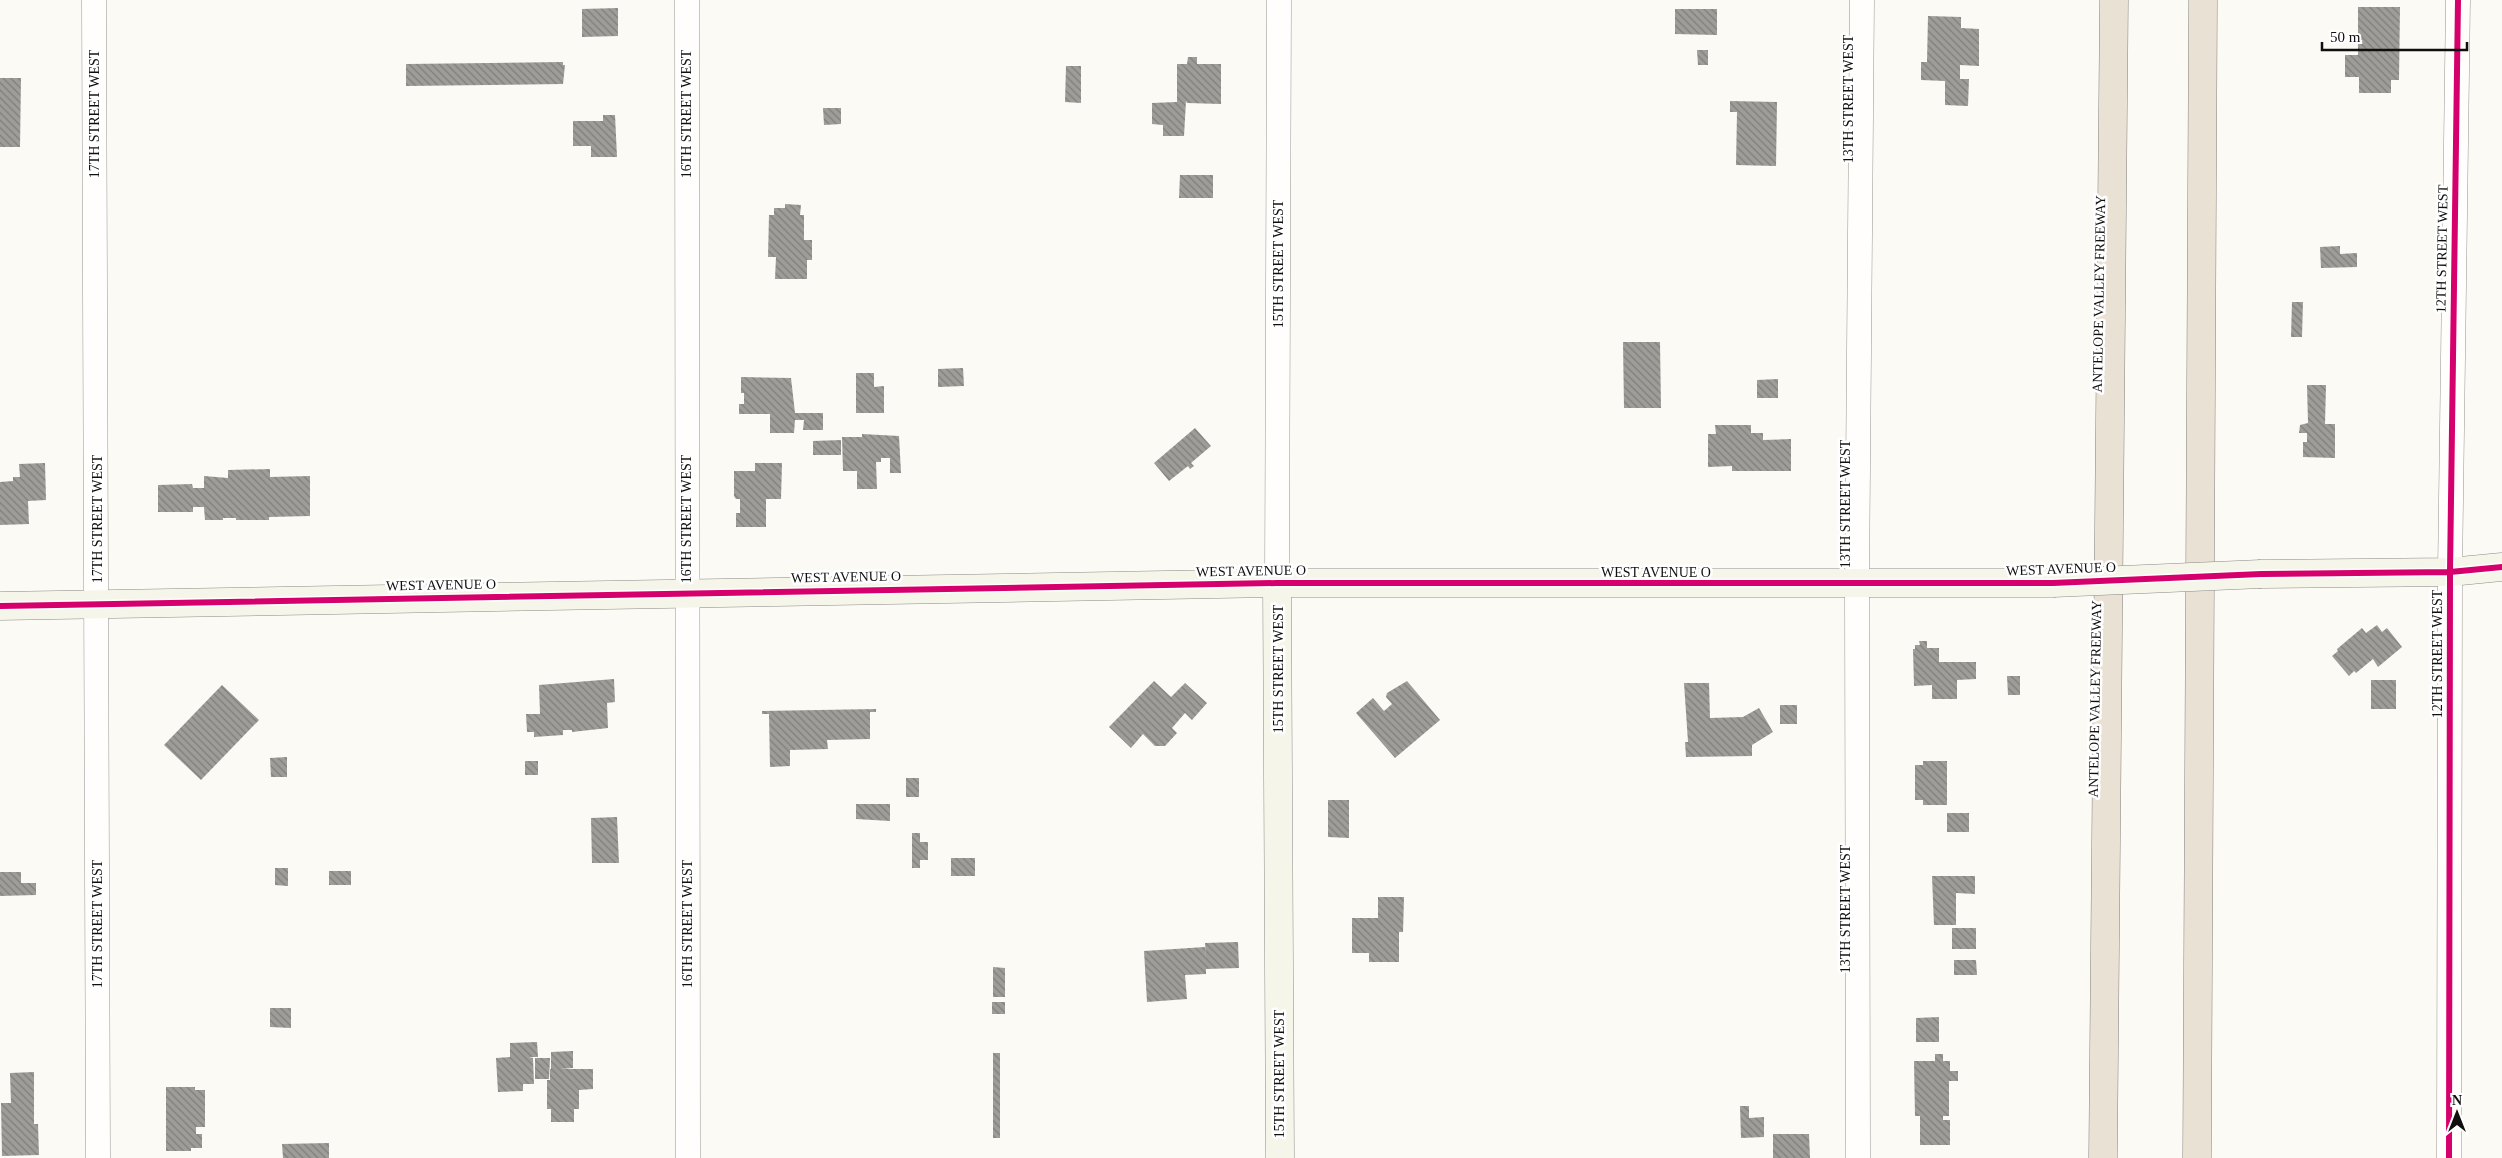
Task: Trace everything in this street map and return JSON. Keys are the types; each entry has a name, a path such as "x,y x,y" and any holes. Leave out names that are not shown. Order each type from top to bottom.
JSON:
{"highway":[{"name":"ANTELOPE VALLEY FREEWAY","path":"2103,1158 2114,0"},
{"path":"2197,1158 2203,0"}],"street":[{"name":"17TH STREET WEST","path":"94,0 98,1158"},
{"name":"16TH STREET WEST","path":"687,0 686,592 688,1158"},
{"name":"15TH STREET WEST","path":"1279,0 1277,583 1280,1158"},
{"name":"13TH STREET WEST","path":"1858,1158 1857,585 1862,0"},
{"name":"12TH STREET WEST","path":"2449,1158 2450,572 2458,0"},
{"name":"WEST AVENUE O","path":"0,606 686,592 1277,583 1857,585 2053,583 2261,574 2450,572 2502,567"}],"building":[{"path":"2358,7 2400,7 2399,80 2391,80 2391,93 2359,93 2359,77 2345,77 2345,55 2358,55"},
{"path":"618,8 618,36 582,37 582,9"},
{"path":"1675,9 1717,9 1717,35 1675,34"},
{"path":"1928,16 1961,17 1961,28 1979,29 1979,66 1960,65 1960,79 1969,79 1968,106 1945,105 1945,81 1921,80 1921,62 1927,62"},
{"path":"1697,50 1708,50 1708,65 1698,65"},
{"path":"1188,57 1197,57 1197,64 1221,64 1221,104 1187,103 1186,101 1184,136 1163,136 1163,125 1152,124 1152,103 1177,102 1177,64 1187,64"},
{"path":"563,62 563,65 565,65 563,84 406,86 406,64"},
{"path":"1066,66 1081,66 1081,103 1065,102"},
{"path":"0,78 21,78 20,147 0,147"},
{"path":"1730,101 1777,102 1776,166 1736,165 1737,112 1730,112"},
{"path":"823,108 841,108 841,124 824,125"},
{"path":"603,115 615,115 617,157 591,157 591,146 573,146 573,121 603,121"},
{"path":"1180,175 1213,175 1213,198 1179,198"},
{"path":"785,204 801,205 800,215 804,215 804,240 812,240 812,260 807,260 807,279 775,279 776,257 768,257 769,215 774,215 774,208 785,208"},
{"path":"2340,246 2340,254 2357,253 2357,267 2321,268 2320,247"},
{"path":"2292,302 2303,302 2302,337 2291,337"},
{"path":"1623,342 1660,342 1661,408 1624,408"},
{"path":"963,368 964,386 938,387 938,369"},
{"path":"856,373 874,373 874,387 884,386 884,413 856,413"},
{"path":"741,377 791,378 795,413 823,413 823,430 803,430 804,420 795,420 794,433 770,433 770,414 739,414 739,404 744,404 744,393 741,393"},
{"path":"1778,379 1778,398 1757,398 1757,380"},
{"path":"2307,385 2326,385 2325,424 2335,424 2335,458 2303,457 2303,442 2307,442 2307,433 2299,433 2300,425 2308,423"},
{"path":"1715,425 1751,425 1751,433 1763,433 1763,440 1791,439 1791,471 1732,471 1732,466 1708,467 1708,434 1716,434"},
{"path":"1195,428 1211,446 1191,463 1194,466 1190,469 1188,466 1169,481 1154,463"},
{"path":"862,434 899,436 901,473 890,473 890,458 881,458 881,462 876,462 877,489 857,489 857,471 843,471 842,437 862,437"},
{"path":"841,440 841,455 813,455 813,441"},
{"path":"45,463 46,500 28,501 29,524 0,525 0,482 13,481 13,477 20,477 19,464"},
{"path":"755,463 782,463 781,499 766,499 766,527 736,527 736,513 740,513 740,499 736,499 734,496 734,471 755,471"},
{"path":"270,469 270,477 310,476 310,516 269,517 269,520 223,518 223,520 205,520 204,507 193,507 193,512 158,512 158,485 192,484 193,488 204,488 204,476 228,478 228,470"},
{"path":"2377,625 2382,632 2387,628 2402,647 2378,667 2373,659 2356,673 2354,671 2349,676 2332,656 2338,651 2337,649 2362,628 2366,633"},
{"path":"1919,641 1927,641 1927,648 1939,648 1939,662 1976,662 1976,679 1957,680 1957,699 1932,699 1932,685 1914,686 1913,649 1915,649 1915,645 1920,645"},
{"path":"2007,676 2020,676 2020,695 2008,695"},
{"path":"614,679 615,702 607,703 608,728 572,732 572,730 563,730 563,735 534,737 534,732 527,732 526,714 540,714 539,685"},
{"path":"2371,680 2396,680 2396,709 2371,709"},
{"path":"1154,681 1171,697 1185,683 1207,703 1192,720 1185,713 1172,728 1177,733 1165,746 1155,746 1143,734 1131,748 1109,727"},
{"path":"1407,681 1440,720 1395,758 1356,713 1373,698 1384,711 1392,704 1386,697 1387,693"},
{"path":"1684,683 1709,683 1710,718 1743,717 1759,708 1773,732 1752,745 1752,756 1686,757 1685,742 1688,742"},
{"path":"222,685 259,720 201,780 164,745"},
{"path":"1780,705 1797,705 1797,724 1780,724"},
{"path":"876,709 876,712 870,712 870,739 827,740 828,749 790,750 790,766 770,767 769,714 762,714 762,711"},
{"path":"287,757 287,777 271,777 270,758"},
{"path":"525,761 538,761 538,775 525,775"},
{"path":"1923,761 1947,761 1947,805 1923,805 1923,800 1915,800 1915,765 1923,765"},
{"path":"906,778 919,778 919,797 906,797"},
{"path":"1328,800 1349,800 1349,838 1328,837"},
{"path":"856,804 890,804 890,821 856,819"},
{"path":"1947,813 1969,813 1969,832 1947,832"},
{"path":"617,817 619,863 592,863 591,818"},
{"path":"912,833 920,833 920,842 928,842 928,860 920,860 920,868 912,868"},
{"path":"951,858 975,858 975,876 951,876"},
{"path":"275,868 288,868 288,886 275,885"},
{"path":"329,871 351,871 351,885 329,885"},
{"path":"0,872 21,872 21,883 36,883 36,895 0,896"},
{"path":"1932,876 1975,876 1975,894 1956,893 1956,925 1934,925"},
{"path":"1378,897 1404,897 1403,932 1399,932 1399,962 1369,962 1369,953 1352,953 1352,918 1378,918"},
{"path":"1952,928 1976,928 1976,949 1952,949"},
{"path":"1238,942 1239,968 1206,969 1206,974 1185,975 1187,999 1147,1002 1144,951 1205,947 1206,958 1205,943"},
{"path":"1954,960 1976,960 1977,975 1954,975"},
{"path":"993,967 1005,968 1005,997 993,997"},
{"path":"992,1002 1005,1002 1005,1014 992,1014"},
{"path":"270,1008 291,1008 291,1028 270,1027"},
{"path":"1939,1017 1939,1042 1916,1042 1916,1018"},
{"path":"537,1042 538,1057 529,1057 533,1058 534,1084 523,1084 523,1091 498,1092 496,1058 510,1057 510,1043"},
{"path":"573,1051 573,1068 561,1069 593,1069 593,1089 579,1090 579,1109 574,1109 574,1122 551,1122 551,1109 547,1109 547,1080 550,1080 551,1052"},
{"path":"993,1053 1000,1053 1000,1138 993,1138"},
{"path":"1935,1054 1943,1054 1943,1061 1950,1061 1950,1071 1958,1071 1958,1081 1949,1081 1949,1116 1943,1116 1943,1120 1950,1120 1950,1145 1920,1145 1920,1116 1915,1116 1914,1061 1935,1061"},
{"path":"535,1058 550,1058 549,1079 535,1079"},
{"path":"34,1072 34,1124 38,1124 39,1155 2,1156 1,1103 11,1103 10,1073"},
{"path":"166,1087 195,1087 195,1090 205,1090 205,1127 196,1127 196,1134 202,1134 202,1148 191,1148 191,1151 166,1151"},
{"path":"1740,1106 1749,1106 1749,1118 1764,1117 1764,1137 1741,1138"},
{"path":"1773,1134 1809,1134 1810,1158 1773,1158"},
{"path":"329,1143 329,1158 283,1158 282,1144"}],"cycle path":[{"path":"2449,1158 2450,572 2458,0"},
{"path":"0,606 1277,583 2053,583 2261,574 2450,572 2502,567"}]}
